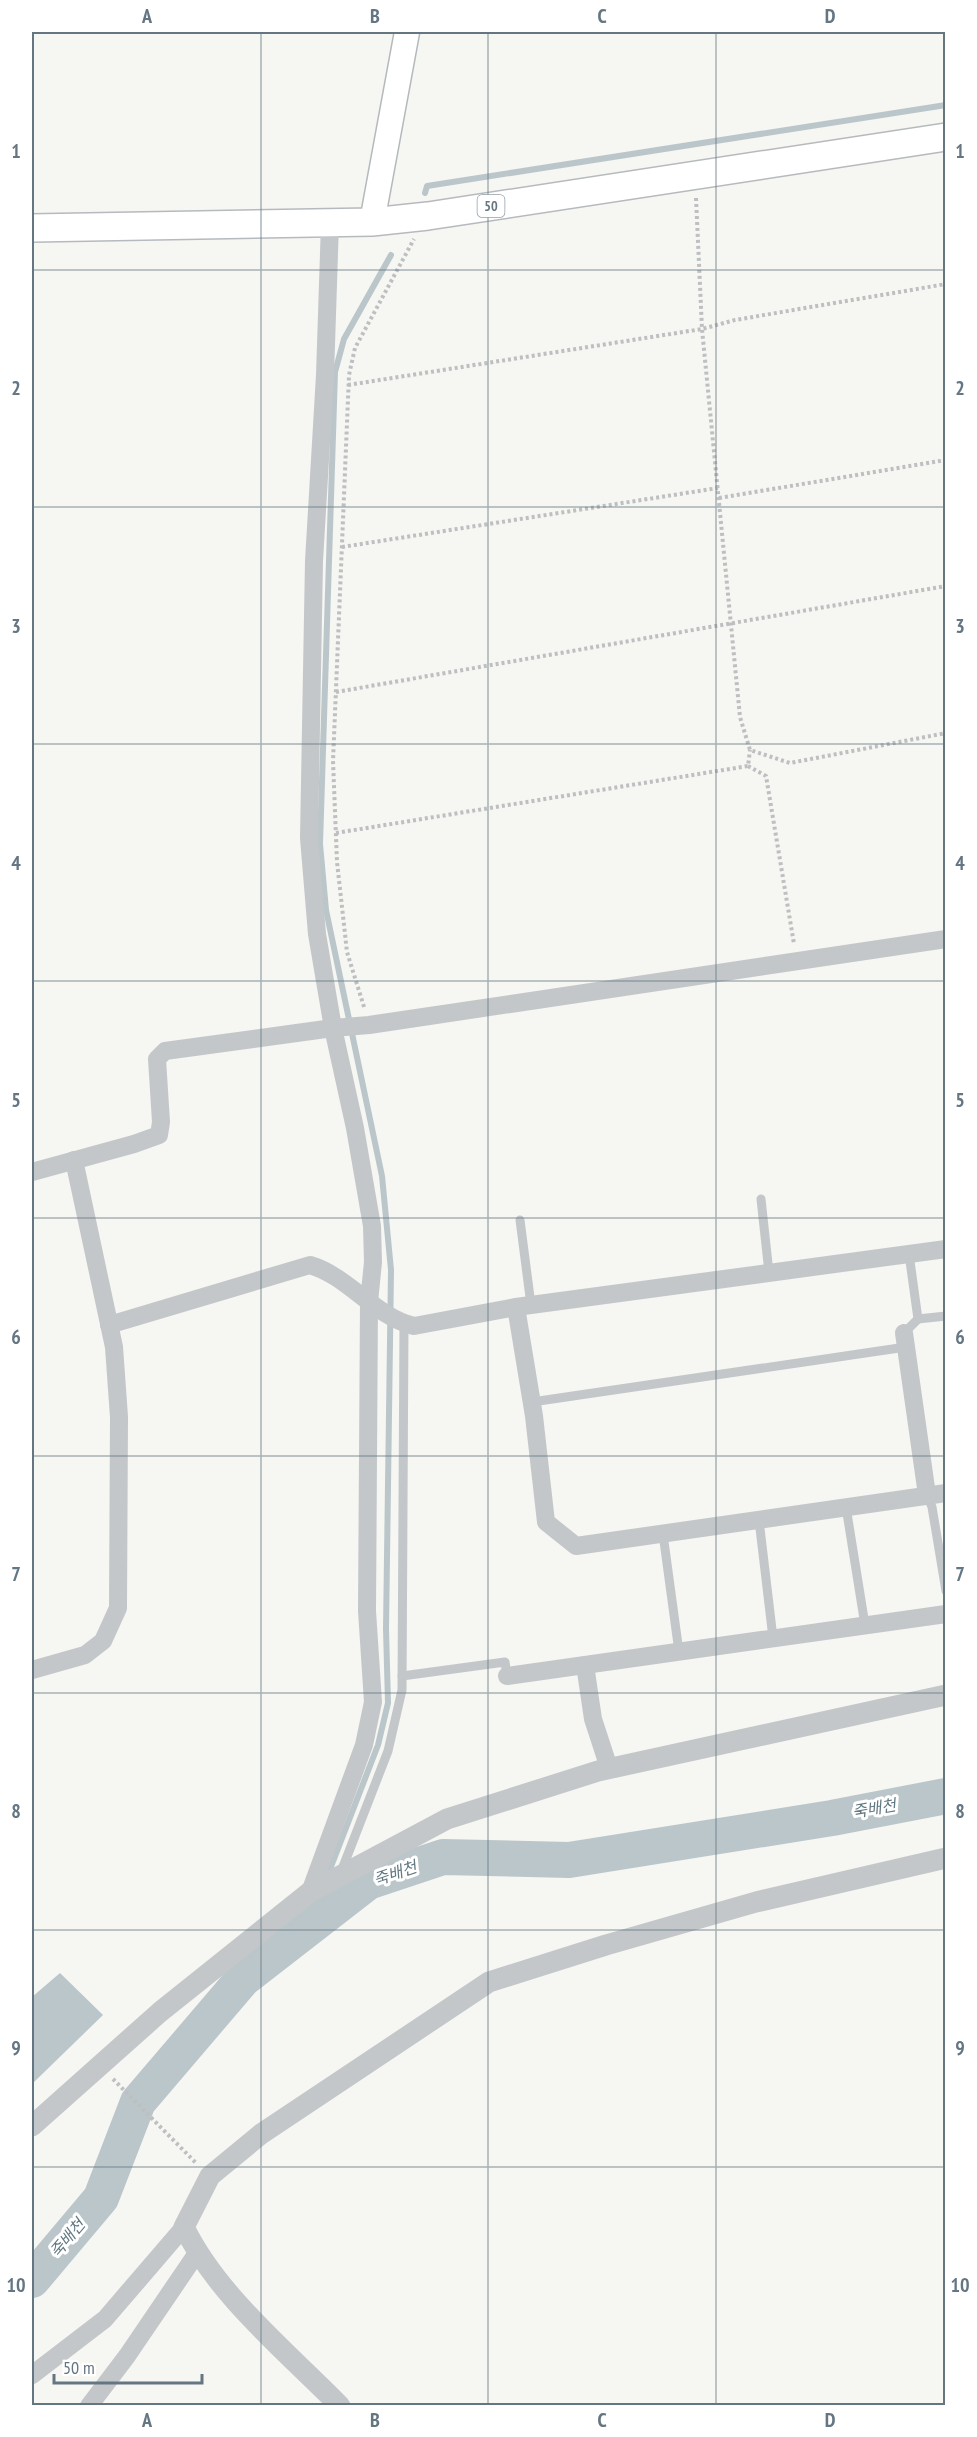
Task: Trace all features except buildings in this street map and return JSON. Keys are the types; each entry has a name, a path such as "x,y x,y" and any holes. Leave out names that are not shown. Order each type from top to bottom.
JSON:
{"main road":[{"path":"372,222 407,32"},
{"name":"50","path":"32,228 372,222 428,216 945,137"}],"street":[{"path":"311,1891 364,1745 373,1702 367,1611 372,1226 317,934 309,838 314,561 325,375 330,223"},
{"path":"32,1172 159,1135 161,1122 157,1059 165,1051 365,1026 945,939"},
{"path":"32,1670 85,1655 103,1641 118,1608 119,1417 114,1347 74,1161"},
{"path":"109,1325 310,1265 326,1269 372,1304 404,1323 414,1326 524,1306 945,1249"},
{"path":"524,1306 531,1402 546,1522 576,1546 945,1493"},
{"path":"905,1340 927,1495"},
{"path":"507,1676 945,1614"},
{"path":"585,1665 593,1719 609,1768"},
{"path":"32,2126 160,2012 311,1891 447,1819 609,1768 945,1695"},
{"path":"32,2375 105,2319 184,2227 210,2176 261,2134 489,1982 606,1945 756,1902 945,1858"},
{"path":"184,2227 197,2253 245,2310 340,2406"},
{"path":"89,2406 127,2356 197,2253"}],"lane":[{"path":"761,1199 769,1273"},
{"path":"520,1220 524,1306"},
{"path":"531,1402 905,1340 918,1319 909,1254"},
{"path":"918,1319 945,1316"},
{"path":"340,1876 388,1751 402,1690 404,1323"},
{"path":"927,1495 932,1507 945,1591"},
{"path":"846,1507 865,1625"},
{"path":"759,1520 773,1638"},
{"path":"663,1534 679,1652"},
{"path":"402,1676 505,1662 507,1676"}],"path":[{"path":"695,175 702,329 740,717 750,750 748,766"},
{"path":"365,1026 346,952 336,833 333,760 348,385 355,348 428,216"},
{"path":"348,385 702,329 735,320 945,284"},
{"path":"719,498 945,460"},
{"path":"342,547 718,488"},
{"path":"336,692 945,586"},
{"path":"750,750 790,763 945,733"},
{"path":"336,833 748,766 766,776 797,961"},
{"path":"113,2079 201,2169"}],"shaded area":[{"path":"60,1973 103,2015 32,2084 32,1997"}],"waterway":[{"path":"425,193 427,186 946,105"},
{"path":"327,1877 378,1745 388,1703 386,1629 391,1270 382,1176 326,910 320,844 335,372 344,339 391,255"},
{"name":"죽배천","path":"32,2280 101,2198 138,2102 243,1979 368,1882 443,1857 569,1860 832,1818 946,1796"},
{"path":"307,1929 321,1892"}]}
